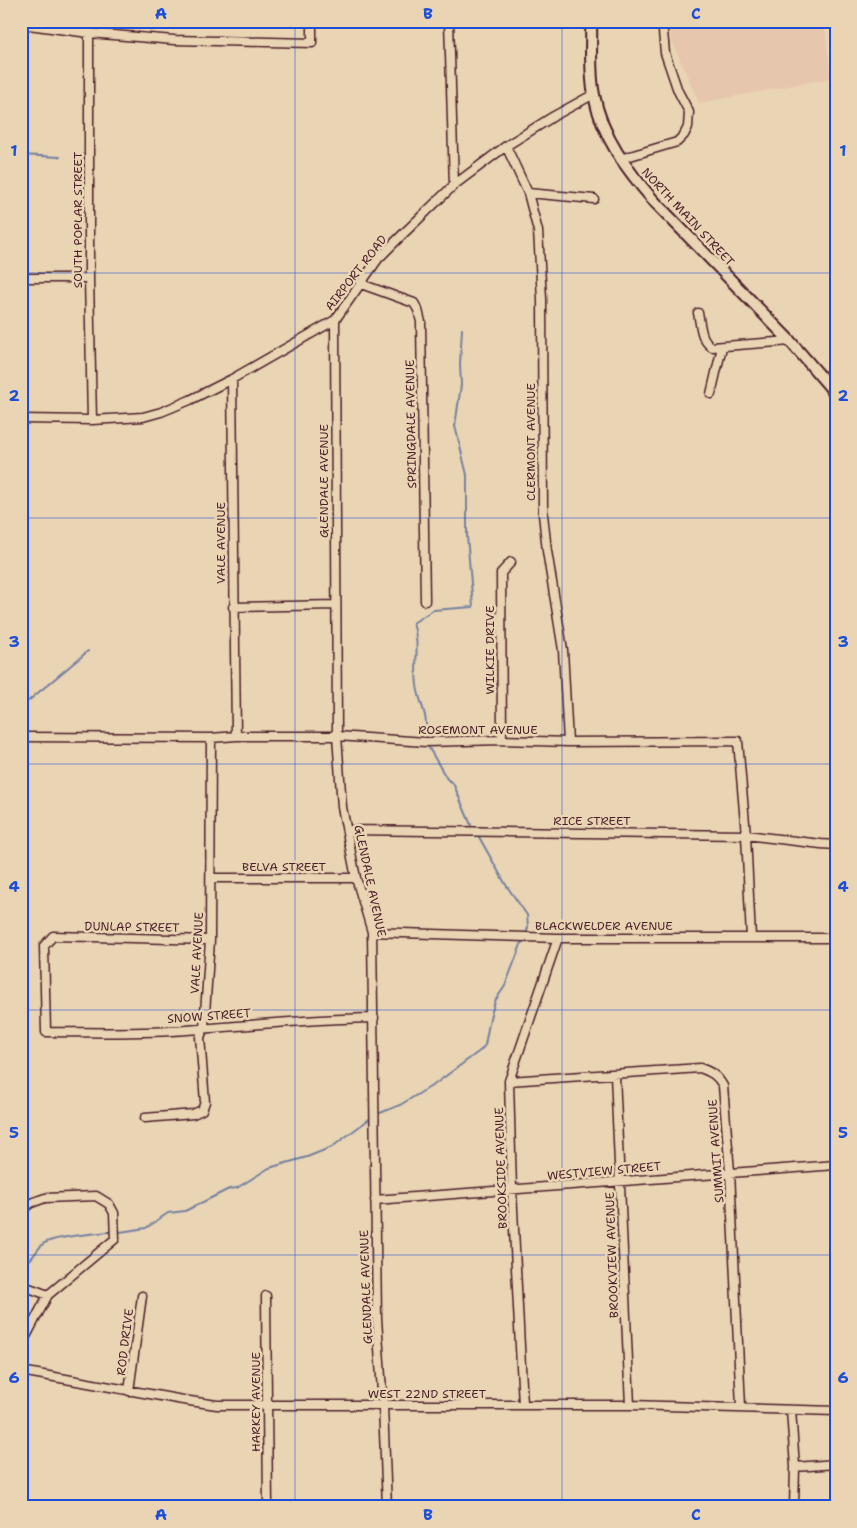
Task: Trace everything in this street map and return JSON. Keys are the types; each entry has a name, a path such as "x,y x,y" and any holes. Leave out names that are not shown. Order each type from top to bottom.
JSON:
{"main road":[{"name":"NORTH MAIN STREET","path":"592,21 594,94 603,125 620,159 635,180 654,201 790,341 836,396"}],"street":[{"name":"SOUTH POPLAR STREET","path":"89,21 89,278 92,420"},
{"path":"21,24 89,33 174,40 312,44 312,21"},
{"path":"449,21 454,186"},
{"path":"620,159 677,142 684,135 688,127 689,112 678,91 663,46 662,21"},
{"name":"AIRPORT ROAD","path":"21,419 92,420 143,417 190,400 232,379 334,320 378,259 454,186 506,146 594,94"},
{"name":"CLERMONT AVENUE","path":"506,146 528,193 538,231 540,258 543,514 546,551 563,650 568,742"},
{"path":"528,193 594,199"},
{"path":"21,278 89,278"},
{"name":"SPRINGDALE AVENUE","path":"361,284 414,303 420,316 425,601"},
{"path":"698,313 703,338 712,347 790,341"},
{"name":"GLENDALE AVENUE","path":"334,320 337,736 342,807 356,878 372,932 377,1319 387,1507"},
{"path":"711,394 722,347"},
{"name":"VALE AVENUE","path":"232,379 233,607 236,736"},
{"name":"WILKIE DRIVE","path":"502,740 502,573 510,562"},
{"path":"233,607 336,604"},
{"name":"ROSEMONT AVENUE","path":"21,737 210,738 236,736 337,736 426,742 502,740 568,742 738,741 746,835 751,938"},
{"name":"VALE AVENUE","path":"145,1118 193,1114 202,1110 206,1102 200,1037 204,1028 210,940 210,738"},
{"name":"RICE STREET","path":"347,830 746,835 836,845"},
{"name":"BELVA STREET","path":"211,878 356,878"},
{"name":"BLACKWELDER AVENUE","path":"372,932 558,938 836,938"},
{"name":"DUNLAP STREET","path":"46,1032 44,946 53,936 210,940"},
{"name":"BROOKSIDE AVENUE","path":"523,1405 512,1190 509,1081 558,938"},
{"name":"SNOW STREET","path":"46,1032 188,1030 319,1019 374,1018"},
{"name":"SUMMIT AVENUE","path":"509,1081 700,1068 712,1072 718,1078 722,1086 730,1172 741,1407"},
{"name":"BROOKVIEW AVENUE","path":"615,1075 630,1405"},
{"name":"WESTVIEW STREET","path":"375,1200 836,1165"},
{"path":"21,1211 31,1203 45,1198 96,1196 109,1204 114,1213 115,1239 48,1295 21,1346"},
{"path":"21,1285 48,1295"},
{"name":"ROD DRIVE","path":"130,1391 142,1296"},
{"name":"HARKEY AVENUE","path":"266,1296 268,1507"},
{"name":"WEST 22ND STREET","path":"21,1371 217,1405 630,1405 836,1411"},
{"path":"791,1410 795,1466 794,1507"},
{"path":"795,1466 836,1464"}],"shaded area":[{"path":"644,21 824,21 831,78 699,103 668,32 646,31"}],"waterway":[{"path":"21,155 60,157"},
{"path":"426,734 425,714 417,685 417,646 413,623 433,610 473,607 467,536 467,475 455,426 461,385 462,329"},
{"path":"21,707 88,651"},
{"path":"429,748 447,779 453,783 471,825"},
{"path":"479,837 506,885 527,915 527,931"},
{"path":"380,1113 400,1105 435,1084 481,1050 485,1045 495,1001 505,986 522,942"},
{"path":"120,1232 146,1228 168,1213 185,1211 229,1189 237,1188 269,1168 307,1157 332,1147 372,1117"},
{"path":"21,1265 29,1261 43,1244 55,1239 109,1232"}]}
